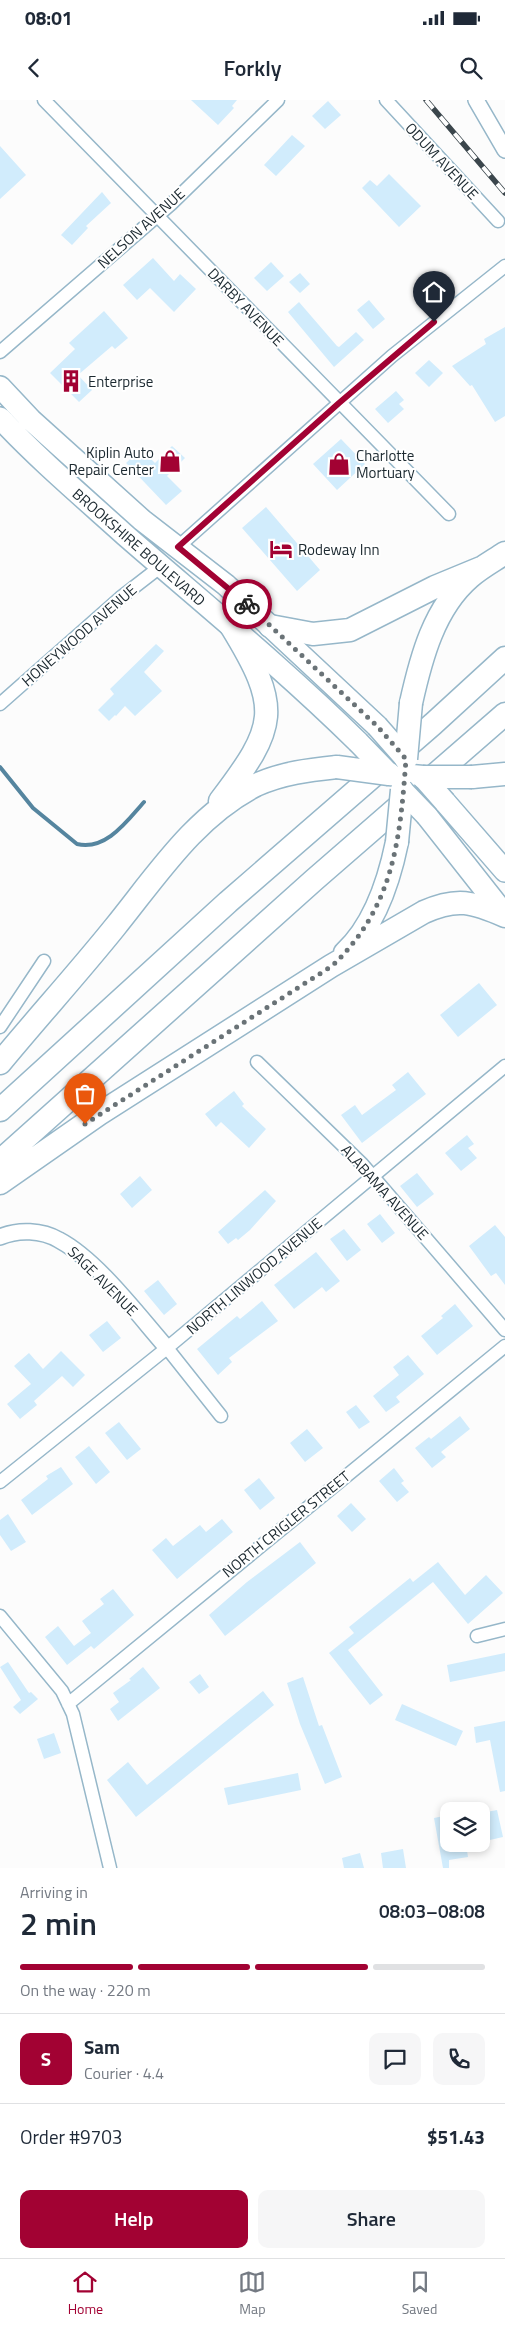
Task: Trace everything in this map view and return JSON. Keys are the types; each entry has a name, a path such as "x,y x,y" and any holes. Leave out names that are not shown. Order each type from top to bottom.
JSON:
{"highway":[{"name":"BROOKSHIRE BOULEVARD","path":"0,387 31,420 135,514 226,585 377,726 427,816 505,915"},
{"name":"BROOKSHIRE BOULEVARD","path":"0,418 58,476 160,567 301,686 358,742 445,802 505,871"},
{"path":"332,966 356,941 371,918 389,877 397,842 411,703 426,647 444,608 456,590 481,568 505,553"},
{"path":"270,626 313,634 350,630 435,587 481,568"},
{"path":"204,822 249,763 258,746 266,722 266,702 262,686 252,660 231,626"},
{"path":"0,1110 228,902 434,724 505,658"},
{"path":"0,1160 314,880 505,714"},
{"path":"0,1063 115,927 184,841 204,822 241,794 268,780 298,771 331,768 405,775 472,777 505,774"},
{"path":"0,1183 99,1114 332,966 439,905 463,902 479,905 505,915"}],"street":[{"name":"DARBY AVENUE","path":"44,100 448,514"},
{"name":"NELSON AVENUE","path":"0,352 158,215 278,100"},
{"name":"ODUM AVENUE","path":"386,100 498,221"},
{"path":"476,100 505,150"},
{"path":"178,547 399,351 505,266"},
{"name":"HONEYWOOD AVENUE","path":"0,704 120,598 160,567"},
{"path":"0,1027 44,960"},
{"name":"ALABAMA AVENUE","path":"257,1062 374,1177 505,1330"},
{"name":"NORTH LINWOOD AVENUE","path":"0,1482 167,1348 505,1066"},
{"name":"SAGE AVENUE","path":"0,1237 26,1232 42,1233 58,1239 71,1247 104,1278 167,1348"},
{"name":"NORTH CRIGLER STREET","path":"68,1704 505,1346"},
{"path":"167,1348 221,1416"},
{"path":"0,1616 62,1691 68,1704 80,1737 110,1868"},
{"path":"477,1636 505,1629"}],"building":[{"path":"191,100 237,100 232,106 234,108 218,125"},
{"path":"328,101 341,115 325,129 312,116"},
{"path":"292,135 305,146 276,176 264,165"},
{"path":"0,146 26,175 0,199"},
{"path":"389,174 421,206 399,227 362,188 370,180 377,186"},
{"path":"102,192 111,203 86,226 88,228 72,245 61,235"},
{"path":"153,258 174,281 180,274 196,289 174,312 150,288 137,300 123,285"},
{"path":"271,262 284,276 267,291 254,278"},
{"path":"300,273 310,284 300,293 289,282"},
{"path":"369,300 385,319 373,329 357,310"},
{"path":"299,302 337,346 339,347 356,332 364,340 334,367 288,312"},
{"path":"104,311 128,338 115,349 112,346 78,375 92,390 79,402 50,373 75,349 69,343"},
{"path":"505,327 505,416 495,422 472,385 470,386 452,366 486,344 484,339"},
{"path":"429,360 443,373 429,387 415,373"},
{"path":"396,391 404,400 399,404 404,409 388,423 375,409"},
{"name":"Charlotte Mortuary","path":"341,439 365,464 337,490 313,464"},
{"path":"172,446 185,458 167,476 182,491 166,505 126,463 141,449 155,463"},
{"name":"Rodeway Inn","path":"266,507 320,570 297,591 242,528"},
{"path":"156,644 164,651 144,672 162,691 135,716 125,706 109,721 98,710 114,694 110,689"},
{"path":"479,983 497,1005 458,1037 440,1015"},
{"path":"408,1072 426,1094 362,1143 341,1115 355,1105 362,1115 396,1090 392,1085"},
{"path":"234,1091 244,1104 242,1106 266,1129 249,1148 221,1122 216,1127 205,1114"},
{"path":"467,1135 474,1144 468,1148 477,1158 461,1171 445,1153"},
{"path":"417,1173 434,1194 417,1207 400,1186"},
{"path":"140,1176 152,1190 132,1208 120,1194"},
{"path":"265,1190 276,1201 250,1230 238,1240 236,1238 228,1244 218,1232"},
{"path":"380,1214 395,1233 382,1243 367,1224"},
{"path":"495,1225 505,1237 505,1285 496,1273 491,1276 469,1246"},
{"path":"344,1229 361,1250 347,1261 330,1239"},
{"path":"316,1252 340,1281 326,1292 322,1287 294,1309 274,1285"},
{"path":"158,1280 177,1304 164,1315 144,1291"},
{"path":"262,1301 278,1321 229,1358 232,1362 218,1375 197,1349 237,1316 240,1319"},
{"path":"455,1304 473,1326 437,1355 421,1336 443,1318 441,1316"},
{"path":"107,1321 121,1338 103,1352 89,1335"},
{"path":"61,1351 85,1375 73,1387 62,1376 34,1401 37,1405 20,1419 7,1404 31,1384 14,1366 29,1353 43,1369"},
{"path":"408,1355 424,1374 396,1397 400,1402 386,1412 373,1396 399,1375 393,1367"},
{"path":"356,1405 370,1422 359,1429 346,1412"},
{"path":"460,1416 470,1429 441,1452 446,1457 432,1468 415,1448 429,1437 431,1439"},
{"path":"119,1422 141,1449 127,1460 105,1433"},
{"path":"307,1429 323,1448 305,1462 290,1443"},
{"path":"89,1446 110,1472 96,1484 75,1457"},
{"path":"61,1467 73,1484 32,1515 21,1500 48,1479 46,1476"},
{"path":"394,1468 404,1481 401,1483 409,1492 397,1502 379,1481"},
{"path":"259,1478 275,1498 260,1510 244,1490"},
{"path":"351,1503 366,1519 352,1532 337,1516"},
{"path":"8,1514 26,1542 11,1551 0,1535 0,1520"},
{"path":"222,1519 233,1532 177,1579 152,1550 166,1538 173,1546 200,1525 206,1532"},
{"path":"300,1542 316,1563 225,1636 209,1615 247,1582"},
{"path":"438,1562 465,1595 486,1575 503,1593 468,1624 433,1582 348,1650 383,1695 370,1705 329,1653 354,1633 349,1627 410,1578 413,1582"},
{"path":"113,1589 134,1615 94,1649 91,1646 67,1665 45,1637 58,1626 74,1646 91,1633 82,1621 104,1604 100,1599"},
{"path":"505,1653 505,1671 450,1682 447,1665"},
{"path":"8,1662 29,1693 31,1692 38,1699 20,1714 13,1707 21,1700 0,1667"},
{"path":"143,1667 160,1688 118,1721 110,1709 119,1702 113,1693 131,1680 129,1679"},
{"path":"200,1674 209,1687 199,1694 189,1682"},
{"path":"303,1677 319,1726 322,1725 342,1777 325,1784 300,1724 287,1683"},
{"path":"263,1691 274,1705 136,1817 107,1780 128,1762 147,1785"},
{"path":"402,1704 463,1731 456,1746 395,1720"},
{"path":"505,1721 505,1791 500,1792 490,1740 476,1743 474,1727"},
{"path":"54,1733 61,1753 44,1759 37,1739"},
{"path":"298,1773 301,1790 228,1805 224,1788"},
{"path":"497,1810 503,1837 490,1840 490,1811"},
{"path":"440,1817 440,1851 434,1818"},
{"path":"403,1849 406,1868 383,1868 381,1853"},
{"path":"440,1852 467,1852 468,1857 449,1860 449,1868 443,1868"},
{"path":"360,1853 364,1868 344,1868 342,1858"}],"waterway":[{"path":"0,767 33,808 77,844 88,845 106,839 115,833 144,802"}],"railway":[{"path":"426,100 505,193"}],"way so far":[{"path":"85,1124 332,966 349,950 363,932 389,877 397,842 406,759 377,726 247,604"}],"place":[{"name":"Enterprise","path":"71,381"},
{"name":"Kiplin Auto Repair Center","path":"170,461"},
{"name":"Charlotte Mortuary","path":"339,464"},
{"name":"Rodeway Inn","path":"281,549"}],"route":[{"path":"247,604 178,547 392,356 434,322"}]}
